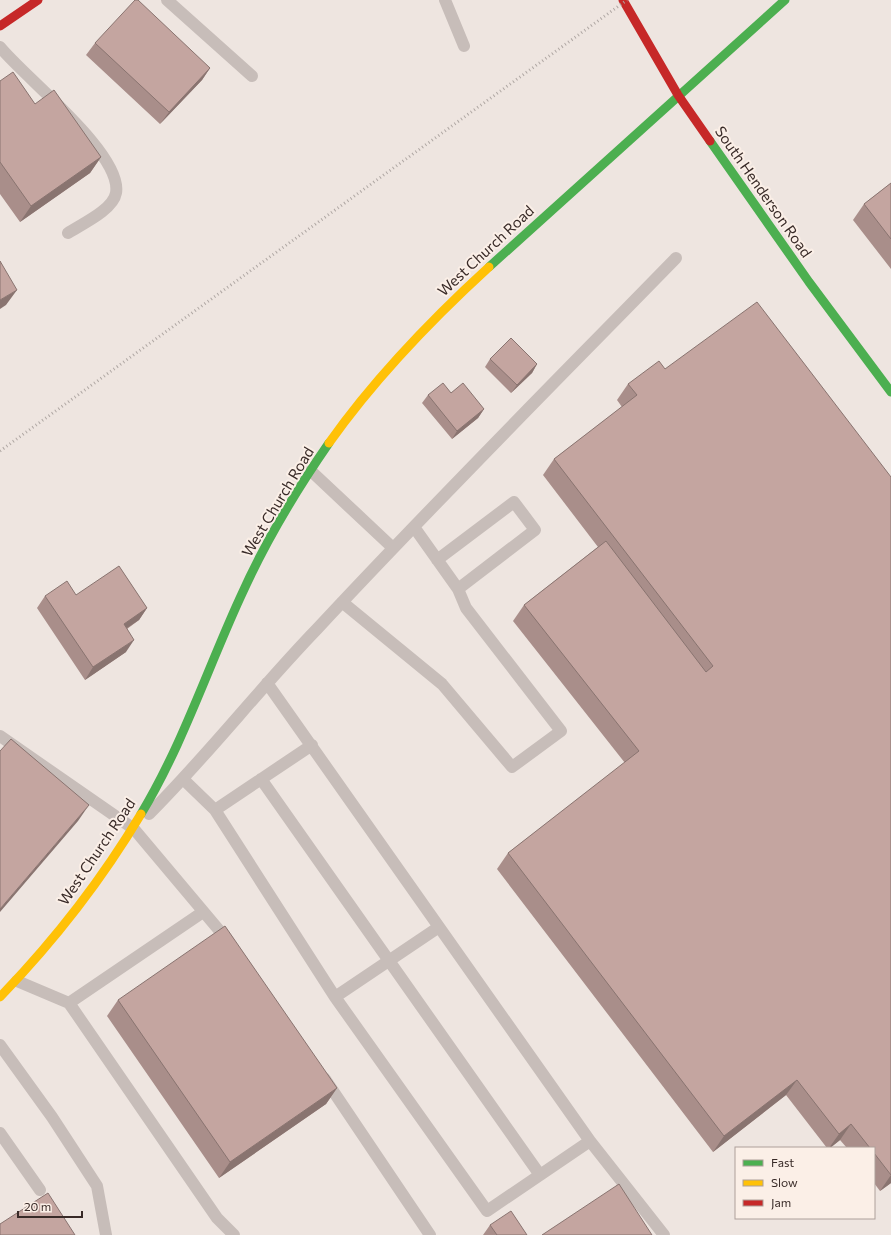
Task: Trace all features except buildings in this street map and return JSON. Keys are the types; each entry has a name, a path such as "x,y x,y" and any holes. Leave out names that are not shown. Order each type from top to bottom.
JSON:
{"street":[{"path":"0,26 38,0"},
{"name":"South Henderson Road","path":"623,0 678,95 809,282 891,392"},
{"name":"West Church Road","path":"0,997 17,981 72,915 134,829 180,739 233,611 256,564 282,516 311,471 358,406 403,351 461,292 785,0"}],"lane":[{"path":"167,0 252,76"},
{"path":"445,0 464,46"},
{"path":"0,47 13,63 88,135 108,164 116,181 116,194 108,207 68,233"},
{"path":"134,829 184,780 267,683 393,548 676,258"},
{"path":"311,471 393,548"},
{"path":"437,560 514,502 535,530 458,588"},
{"path":"342,602 442,684 512,767 561,731 466,608 458,588 414,527"},
{"path":"267,683 590,1141 664,1235"},
{"path":"0,736 134,829 203,912 225,936 234,949"},
{"path":"215,810 312,745"},
{"path":"261,779 390,960 540,1176"},
{"path":"184,780 215,810 336,997 487,1211 590,1141"},
{"path":"69,1003 203,912"},
{"path":"336,997 439,927"},
{"path":"17,981 69,1003 217,1218 234,1235"},
{"path":"0,1045 52,1117 97,1186 106,1235"},
{"path":"320,1072 430,1235"},
{"path":"0,1133 40,1190"}],"railway":[{"path":"0,451 627,0"}],"traffic: fast":[{"path":"489,267 785,0"},
{"path":"710,141 809,282 891,392"},
{"path":"141,814 156,788 182,735 228,625 259,558 292,499 329,443"}],"traffic: slow":[{"path":"329,443 384,373 425,329 489,267"},
{"path":"0,997 20,976 76,910 110,863 141,814"}],"traffic: jam":[{"path":"0,26 38,0"},
{"path":"623,0 678,95 710,141"}]}
